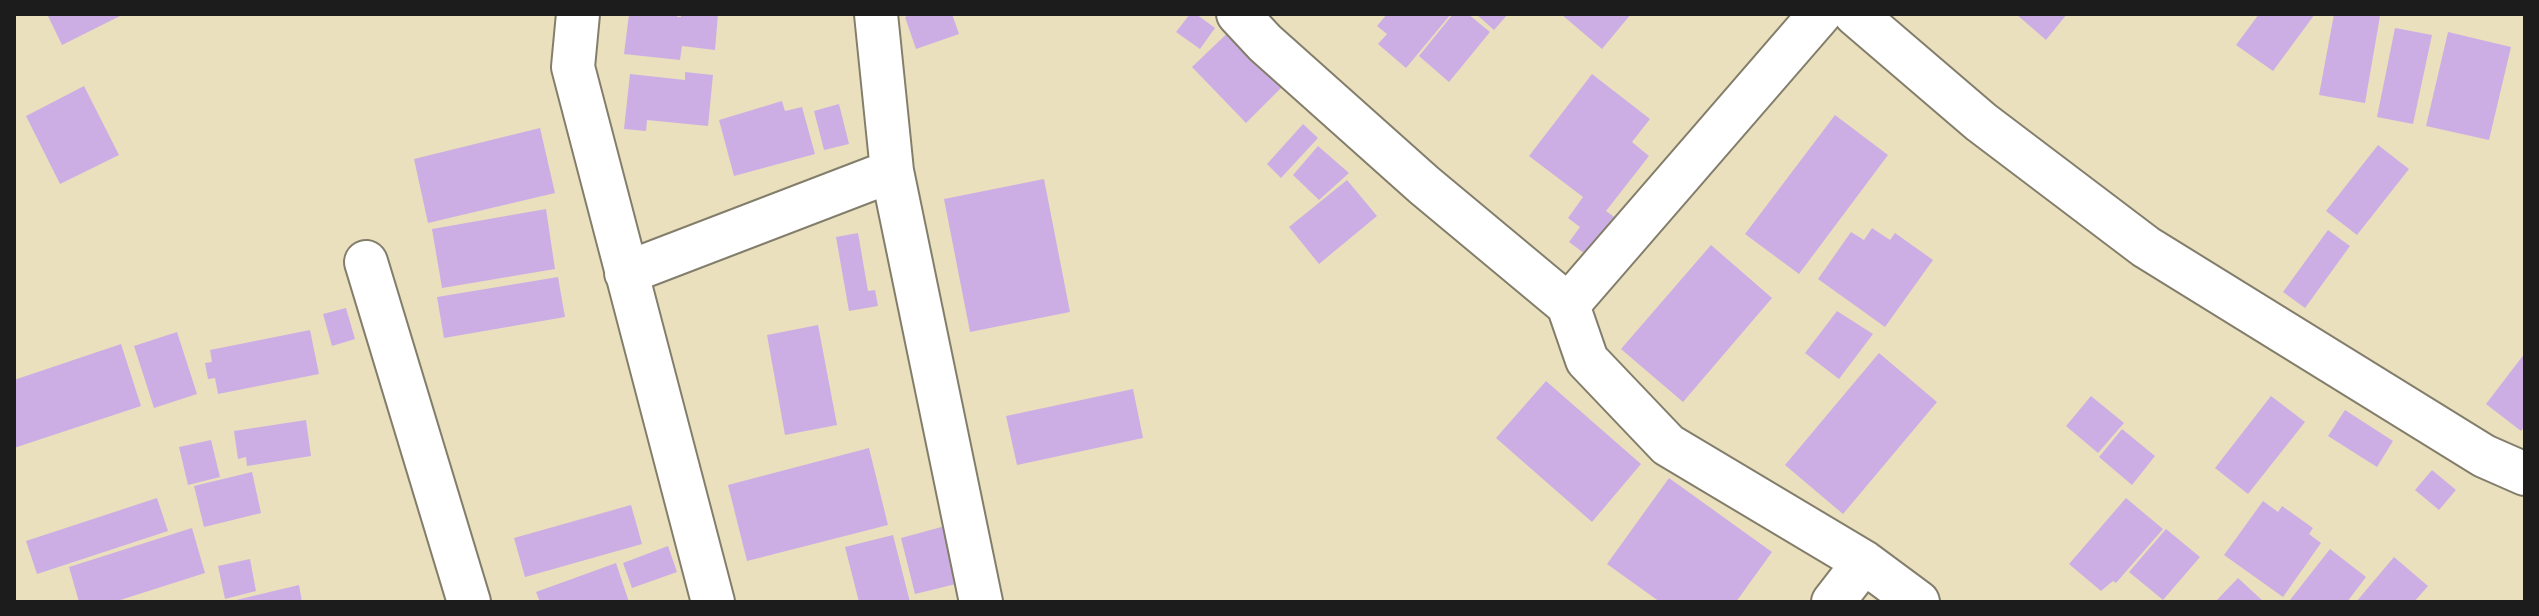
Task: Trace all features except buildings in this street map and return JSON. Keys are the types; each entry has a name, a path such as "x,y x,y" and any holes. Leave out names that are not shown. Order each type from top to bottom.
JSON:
{"street":[{"path":"578,14 573,67 713,602"},
{"path":"876,14 892,171 981,602"},
{"path":"1238,14 1265,43 1424,185 1568,305 1587,360 1668,445 1864,562 1918,602"},
{"path":"1568,305 1820,14"},
{"path":"1855,14 1981,122 2146,247 2484,456 2525,474"},
{"path":"626,273 892,171"},
{"path":"366,262 469,602"},
{"path":"1833,602 1864,562"}]}
